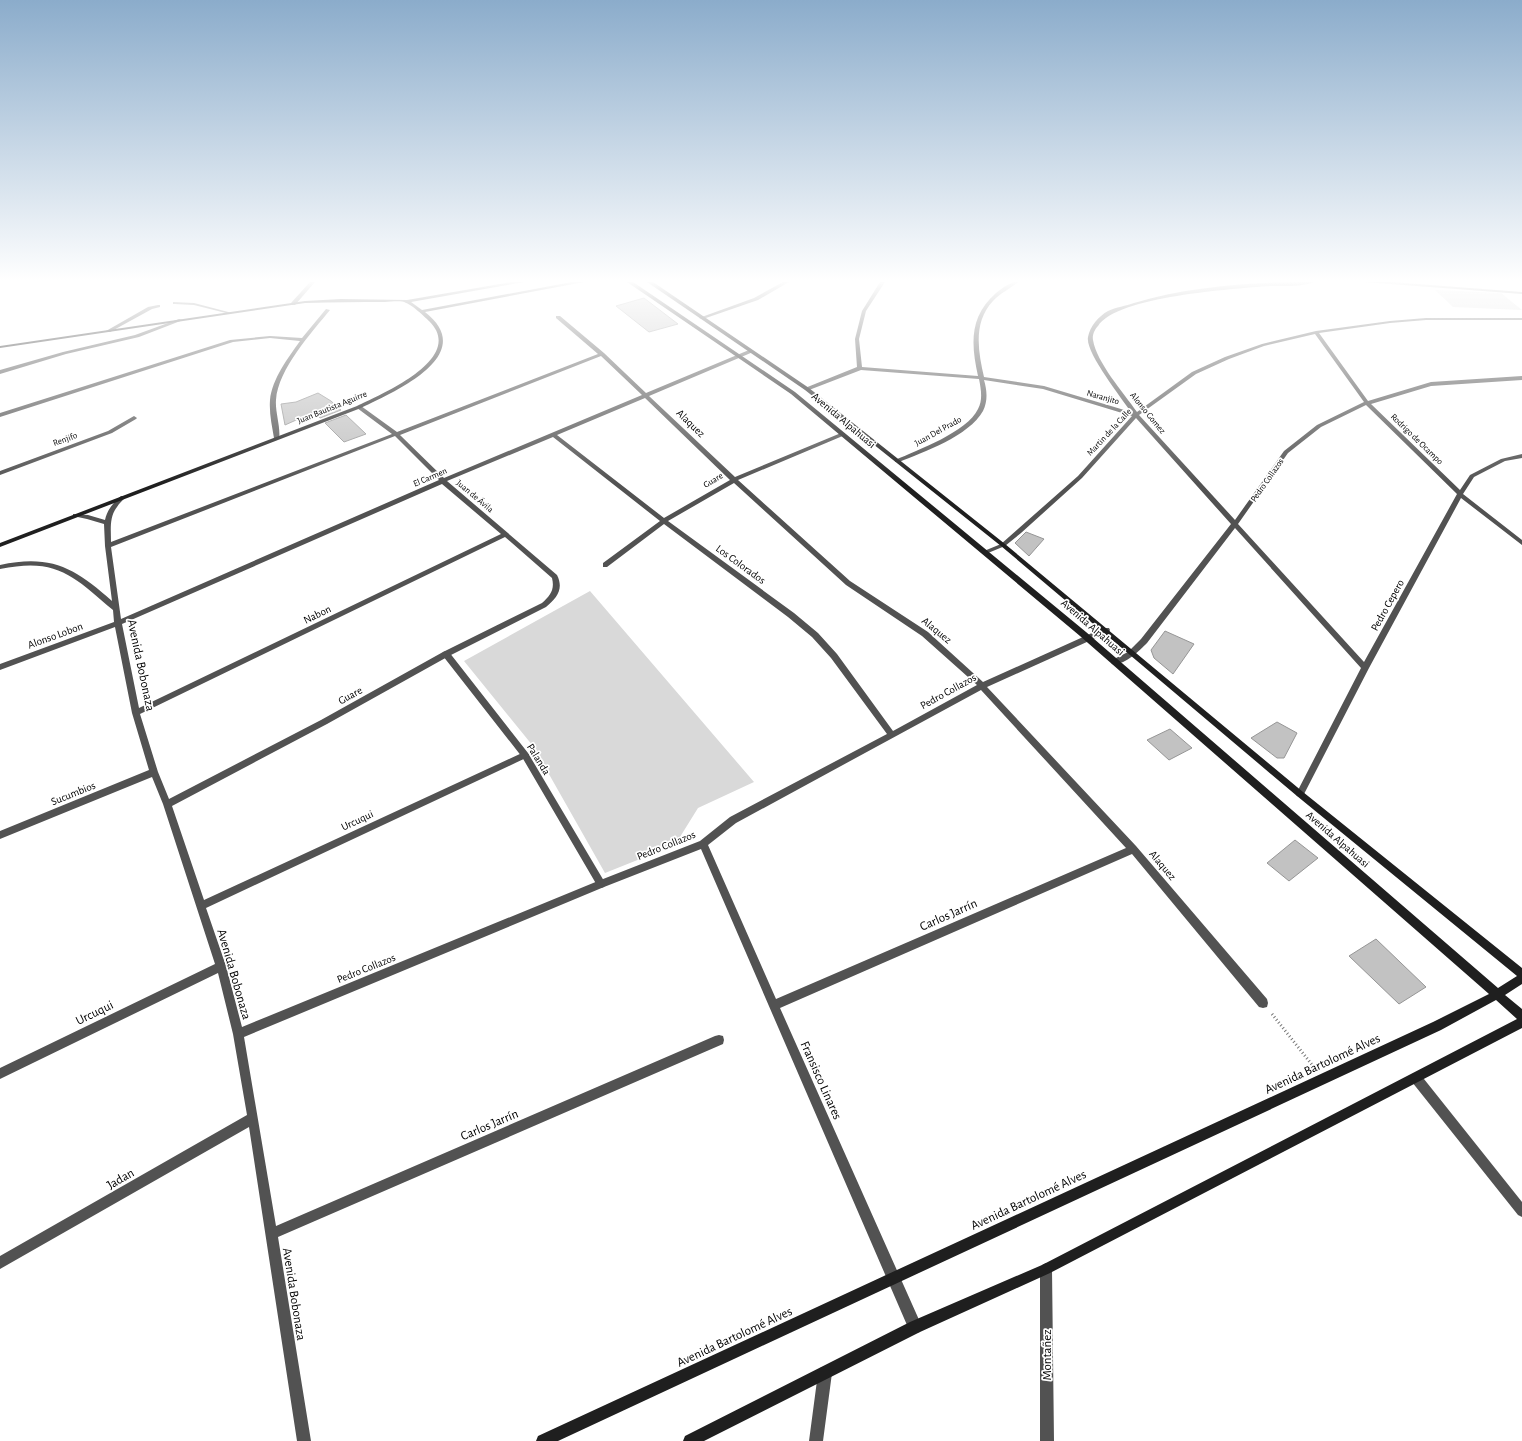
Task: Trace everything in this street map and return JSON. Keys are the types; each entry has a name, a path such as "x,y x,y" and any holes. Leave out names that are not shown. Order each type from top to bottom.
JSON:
{"main road":[{"name":"Juan Bautista Aguirre","path":"0,545 358,407 392,391 414,378 438,354 440,349"},
{"name":"Avenida Alpahuasi","path":"728,349 793,393 986,552 1088,638 1522,1016"},
{"name":"Avenida Alpahuasi","path":"748,349 807,389 1003,546 1106,630 1131,654 1300,794 1522,974"},
{"name":"Avenida Bartolomé Alves","path":"544,1441 1436,1026 1498,994 1522,978"},
{"path":"690,1441 915,1327 1046,1269 1522,1022"}],"street":[{"path":"1,371 81,349"},
{"path":"0,415 209,349"},
{"path":"277,438 273,410 273,397 284,372 298,349"},
{"name":"Alaquez","path":"596,349 734,480 848,583 925,634 982,686 1133,849 1262,1003"},
{"path":"858,349 860,368"},
{"name":"Juan Del Prado","path":"897,461 933,445 972,421 980,411 985,394 976,349"},
{"name":"Alonso Gomez","path":"1093,349 1136,415 1365,668"},
{"name":"Martin de la Calle","path":"986,552 1003,546 1080,477 1136,415 1194,373 1251,349"},
{"name":"Rodrigo de Ocampo","path":"1328,349 1367,403 1460,494 1522,543"},
{"name":"El Carmen","path":"118,623 443,481 751,351"},
{"path":"108,546 602,354"},
{"name":"Naranjito","path":"807,389 860,368 981,378 1044,388 1136,415"},
{"name":"Pedro Collazos","path":"1115,662 1131,654 1144,641 1235,524 1286,452 1318,426 1367,403 1431,384 1522,378"},
{"name":"Juan de Ávila","path":"358,407 396,434 443,481 506,534 554,578 557,584 556,592 544,605"},
{"name":"Renjifo","path":"0,473 110,432 134,418"},
{"name":"Los Colorados","path":"553,434 664,522 791,615 815,635 834,656 892,735"},
{"name":"Guare","path":"605,565 664,522 734,480 843,434"},
{"name":"Pedro Cepero","path":"1300,794 1365,668 1460,494 1472,476 1503,460 1522,456"},
{"name":"Avenida Bobonaza","path":"123,497 114,506 107,523 108,546 118,623 136,713 154,772 167,804 200,906 222,966 238,1034 253,1118 304,1441"},
{"path":"76,515 93,518 107,523"},
{"name":"Nabon","path":"136,713 506,534"},
{"path":"0,567 27,563 45,564 58,568 80,578 117,610"},
{"name":"Guare","path":"167,804 324,722 446,654 544,605"},
{"name":"Alonso Lobon","path":"0,667 118,623"},
{"name":"Pedro Collazos","path":"238,1034 601,884 703,844 733,820 982,686 1106,630"},
{"name":"Palanda","path":"446,654 525,755 601,884"},
{"name":"Urcuqui","path":"200,906 525,755"},
{"name":"Sucumbios","path":"0,835 154,772"},
{"name":"Fransisco Linares","path":"703,844 915,1327"},
{"name":"Carlos Jarrín","path":"774,1005 1133,849"},
{"name":"Urcuqui","path":"0,1074 222,966"},
{"name":"Carlos Jarrín","path":"271,1234 718,1040"},
{"path":"1416,1078 1522,1211"},
{"name":"Jadan","path":"0,1263 253,1118"},
{"name":"Montañez","path":"1046,1269 1046,1441"},
{"path":"816,1441 825,1373"}],"path":[{"path":"1262,1003 1324,1079"}],"shaded area":[{"path":"590,591 754,782 698,808 675,845 605,873 533,746 464,661"}],"building":[{"path":"318,393 331,401 341,410 320,418 314,412 285,425 281,404 296,402"},
{"path":"346,415 366,434 344,442 325,423"},
{"path":"1026,532 1044,539 1029,556 1015,543"},
{"path":"1165,631 1194,644 1173,674 1154,658 1151,650"},
{"path":"1277,722 1297,733 1284,758 1277,758 1251,738"},
{"path":"1170,729 1192,748 1169,760 1147,740"},
{"path":"1295,840 1318,858 1289,881 1267,863"},
{"path":"1376,939 1426,987 1399,1004 1349,956"}]}
